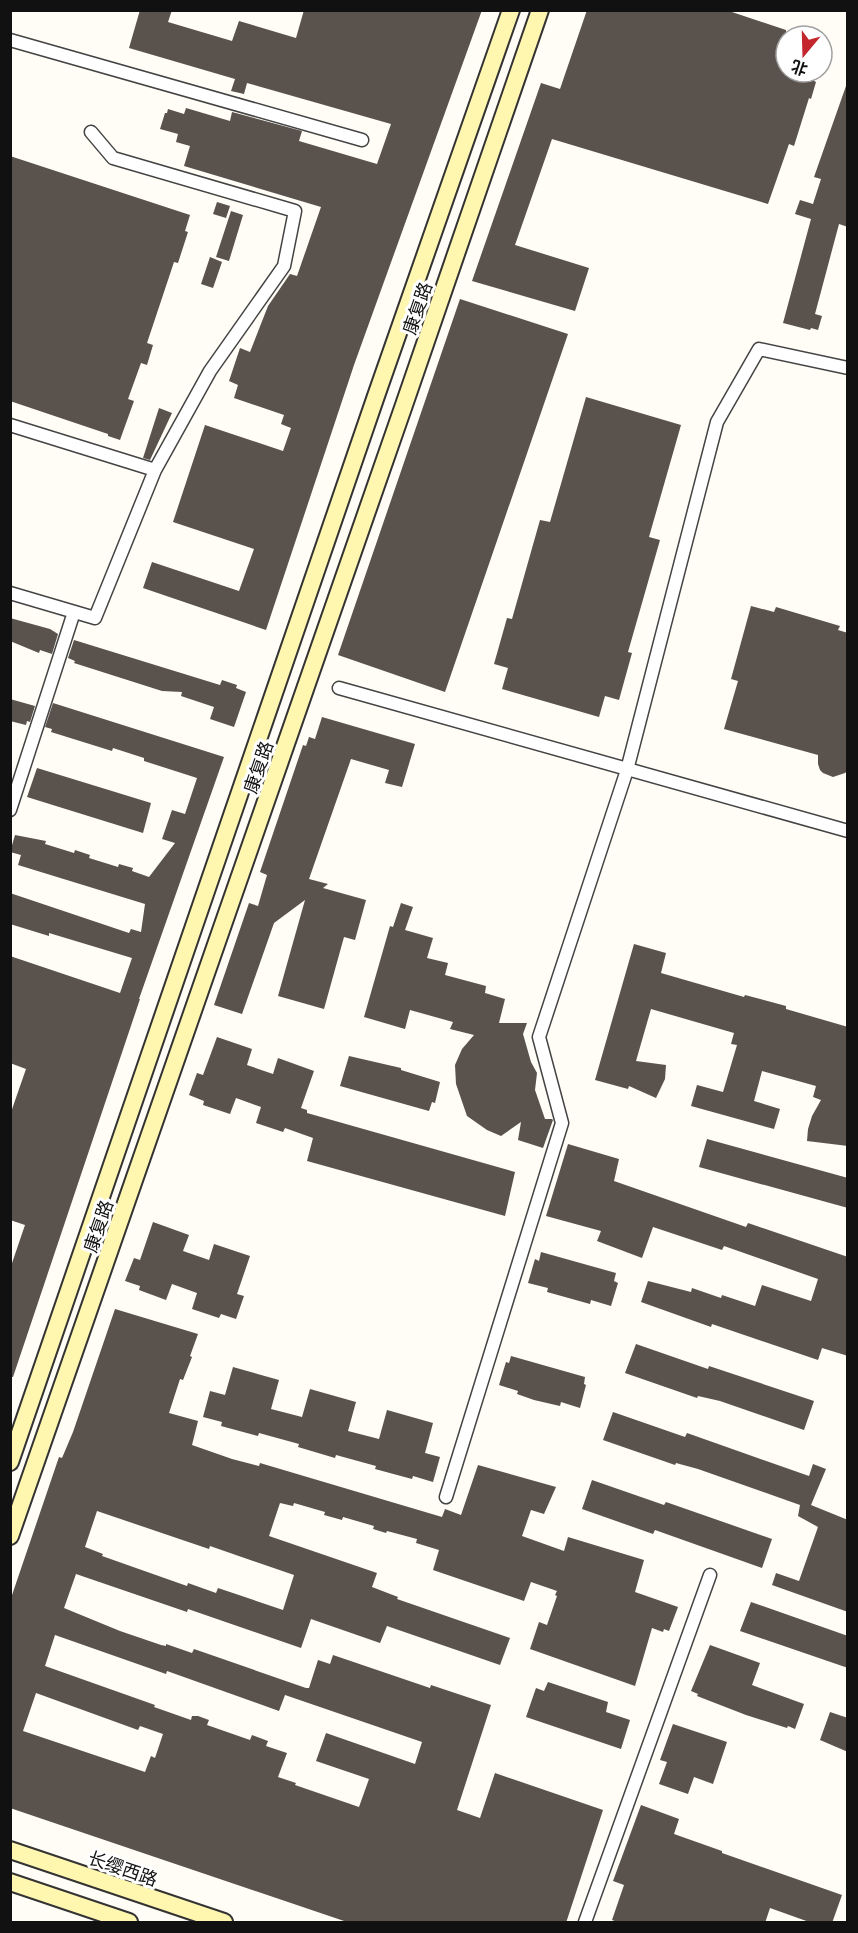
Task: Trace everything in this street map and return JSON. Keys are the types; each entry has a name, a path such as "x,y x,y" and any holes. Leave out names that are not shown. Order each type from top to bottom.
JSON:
{"main road":[{"name":"康复路","path":"10,1462 511,10"},
{"name":"康复路","path":"10,1536 540,10"},
{"name":"长缨西路","path":"10,1850 224,1923"},
{"path":"10,1882 129,1923"}],"street":[{"path":"10,40 362,140"},
{"path":"10,593 95,618 155,470 210,371 284,266 296,211 113,158 91,132"},
{"path":"446,1497 562,1123 538,1037 627,770 717,422 759,349 848,368"},
{"path":"10,425 155,470"},
{"path":"10,810 74,612"},
{"path":"339,688 848,831"},
{"path":"585,1923 710,1575"}],"building":[{"path":"140,10 172,10 168,22 232,41 239,21 296,38 304,10 482,10 354,365 266,630 143,588 152,562 239,591 254,549 173,522 205,425 283,451 291,428 281,424 284,415 234,398 238,385 229,381 240,348 250,352 268,306 290,274 297,276 321,207 184,166 190,146 176,142 178,134 160,129 168,109 184,114 186,108 230,121 232,112 302,131 299,141 377,164 391,124 247,83 244,94 231,91 235,79 129,48"},
{"path":"587,10 726,10 774,26 774,84 815,84 794,146 789,144 768,204 552,139 515,245 589,268 575,311 472,281 541,83 560,89"},
{"path":"846,86 848,87 848,227 839,224 815,314 822,316 818,330 811,328 810,330 783,323 811,219 795,214 800,200 813,204 821,179 814,177"},
{"path":"10,156 190,215 185,231 188,232 178,263 174,262 147,343 153,345 147,365 141,363 128,399 134,401 120,440 10,401"},
{"path":"217,202 230,206 226,218 213,214"},
{"path":"231,211 243,215 229,261 216,257"},
{"path":"210,257 222,262 213,288 201,284"},
{"path":"460,299 568,334 445,692 338,655"},
{"path":"586,397 681,425 649,537 660,540 628,652 632,653 619,700 605,696 599,717 502,689 508,668 494,664 507,618 512,619 540,520 550,522"},
{"path":"159,408 172,413 150,460 143,458"},
{"path":"751,606 774,612 776,607 840,626 838,630 848,633 848,770 845,773 833,777 820,770 818,755 724,729 738,681 731,679"},
{"path":"10,618 50,629 58,634 52,654 40,650 39,653 10,641"},
{"path":"74,640 220,685 222,680 237,685 236,688 246,692 234,727 210,719 214,707 181,696 182,692 162,691 74,663 75,661 68,658"},
{"path":"10,699 35,706 30,722 27,721 26,725 10,721"},
{"path":"53,703 224,757 139,999 13,1377 10,1377 10,1269 25,1225 10,1220 10,1115 26,1069 10,1063 10,956 120,993 132,958 49,933 49,936 10,924 10,893 129,933 131,929 141,932 145,904 18,865 21,855 10,852 15,835 46,841 45,844 74,853 75,850 90,855 89,858 118,867 119,864 133,868 132,871 149,877 175,843 162,839 172,810 185,814 197,778 144,761 144,758 113,748 112,751 51,732 52,729 45,727"},
{"path":"322,717 415,744 402,787 385,783 389,770 351,759 309,879 328,884 323,888 366,900 355,940 344,937 324,1009 278,996 305,900 274,923 242,1014 214,1005 249,903 258,906 267,875 260,872 303,745 306,746 309,737 315,739"},
{"path":"37,768 151,803 143,833 27,797"},
{"path":"401,903 413,907 405,930 433,938 427,958 448,963 445,975 486,986 485,993 505,999 499,1023 527,1023 523,1034 531,1062 537,1073 535,1090 545,1119 553,1120 543,1148 518,1140 521,1122 501,1136 487,1130 467,1116 456,1084 455,1065 462,1049 474,1035 450,1029 453,1022 410,1010 405,1029 364,1017 390,926 393,927"},
{"path":"634,944 666,953 661,973 744,997 745,995 786,1006 786,1009 848,1027 848,1146 807,1141 812,1116 821,1100 813,1097 816,1086 762,1071 754,1101 780,1109 774,1129 691,1106 697,1085 723,1092 737,1045 731,1044 734,1033 651,1009 636,1061 666,1065 665,1079 656,1098 629,1086 628,1089 595,1080"},
{"path":"217,1037 252,1049 247,1065 273,1074 278,1058 314,1071 301,1108 307,1110 307,1113 515,1172 505,1216 307,1161 313,1138 285,1128 283,1132 256,1123 261,1107 236,1098 230,1114 203,1105 204,1101 189,1095 197,1073 203,1075"},
{"path":"349,1056 401,1068 401,1070 440,1082 435,1103 432,1102 429,1111 340,1086"},
{"path":"707,1139 848,1178 848,1208 699,1167"},
{"path":"568,1144 619,1159 614,1181 746,1227 748,1223 848,1257 848,1356 822,1348 818,1360 712,1324 711,1327 641,1302 648,1281 691,1292 692,1288 721,1298 722,1295 755,1306 762,1285 811,1301 818,1279 724,1246 722,1250 653,1227 642,1258 597,1241 601,1231 546,1216"},
{"path":"153,1222 189,1235 183,1251 209,1260 214,1244 250,1256 237,1294 244,1296 236,1319 221,1314 219,1318 192,1309 197,1293 172,1284 166,1300 139,1290 140,1286 125,1281 134,1258 140,1260"},
{"path":"541,1252 616,1273 614,1281 618,1283 611,1306 591,1300 590,1304 547,1292 548,1288 528,1283 535,1259 539,1261"},
{"path":"115,1309 198,1334 190,1356 192,1357 183,1380 180,1379 169,1413 198,1421 192,1445 232,1459 259,1466 260,1463 442,1517 445,1509 461,1515 478,1465 556,1487 544,1514 531,1510 522,1536 564,1551 568,1537 644,1560 635,1592 678,1607 669,1631 664,1629 663,1632 652,1628 635,1686 530,1649 539,1622 547,1625 557,1591 531,1582 524,1601 433,1570 439,1550 416,1543 417,1539 387,1531 386,1533 373,1529 374,1526 343,1517 342,1520 324,1515 325,1512 294,1503 293,1506 280,1503 269,1536 377,1573 372,1587 398,1597 397,1599 510,1638 500,1665 387,1626 380,1643 311,1619 301,1648 76,1574 64,1608 161,1645 166,1646 166,1644 192,1653 194,1649 306,1688 309,1688 318,1660 330,1664 333,1655 430,1688 431,1685 491,1705 457,1810 480,1818 495,1773 603,1810 566,1923 350,1923 10,1808 10,1601 59,1457 62,1458","holes":["97,1511 294,1575 283,1610 218,1588 216,1593 188,1583 187,1586 102,1556 103,1554 85,1547","55,1635 166,1674 167,1671 279,1711 285,1695 422,1742 415,1764 326,1733 316,1761 369,1779 359,1807 278,1777 287,1753 266,1746 268,1741 252,1735 250,1740 207,1725 209,1720 198,1716 192,1716 191,1720 45,1666","36,1693 138,1730 140,1726 163,1734 155,1758 151,1756 145,1772 23,1731"]},
{"path":"636,1344 708,1369 709,1366 814,1401 804,1430 720,1401 698,1396 697,1398 625,1373"},
{"path":"511,1356 585,1377 584,1384 586,1385 580,1408 561,1402 560,1406 534,1400 517,1394 518,1391 499,1385 506,1362 509,1363"},
{"path":"233,1367 279,1380 271,1409 302,1417 310,1389 356,1402 348,1431 379,1439 387,1410 433,1423 425,1453 440,1457 433,1482 375,1469 376,1466 336,1455 335,1458 298,1447 299,1444 259,1433 258,1436 221,1426 222,1422 203,1417 210,1391 225,1395"},
{"path":"613,1412 685,1437 687,1433 809,1476 813,1464 826,1469 811,1505 848,1520 848,1612 772,1585 776,1573 799,1581 818,1527 798,1516 800,1505 698,1469 676,1463 675,1465 603,1440"},
{"path":"592,1480 664,1505 666,1502 772,1539 762,1568 655,1530 653,1534 582,1509"},
{"path":"751,1602 848,1636 848,1668 740,1631"},
{"path":"710,1645 760,1663 752,1685 804,1704 795,1729 746,1715 697,1696 698,1694 691,1691"},
{"path":"548,1682 608,1702 606,1712 630,1720 621,1749 526,1717 536,1688 544,1691"},
{"path":"830,1712 848,1718 848,1752 820,1740"},
{"path":"673,1724 727,1742 713,1784 694,1777 688,1794 659,1784 667,1762 660,1760"},
{"path":"641,1805 679,1819 674,1834 842,1895 832,1923 812,1923 770,1908 765,1923 620,1923 612,1920 624,1885 613,1881"}]}
